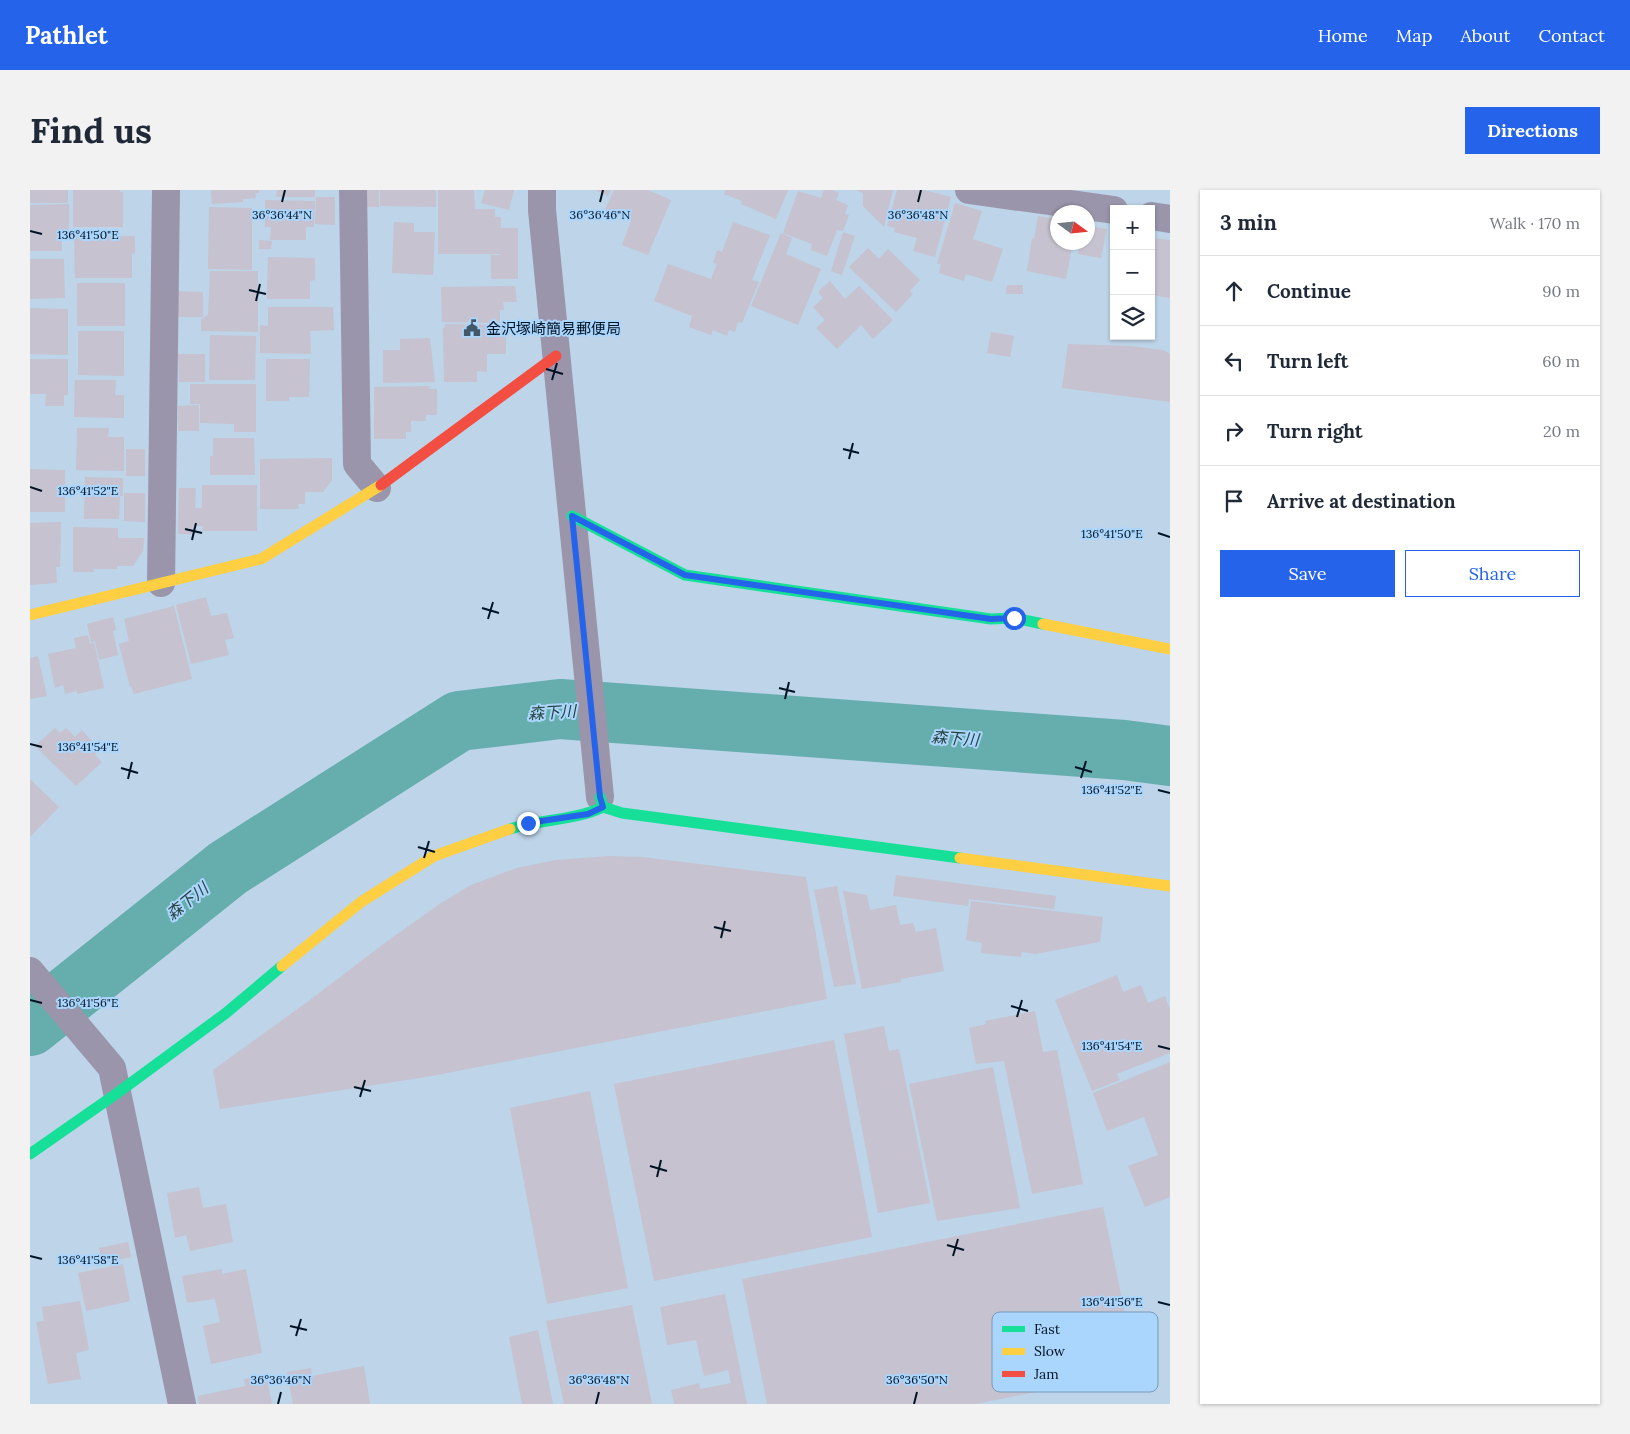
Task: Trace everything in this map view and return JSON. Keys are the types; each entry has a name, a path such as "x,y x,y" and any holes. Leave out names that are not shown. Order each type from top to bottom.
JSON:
{"street":[{"path":"161,583 166,190"},
{"path":"353,190 357,464 377,488"},
{"path":"542,190 542,210 556,356 602,802"},
{"path":"983,191 1110,209"},
{"path":"1155,217 1170,219"},
{"path":"30,616 261,559 377,488 556,356"},
{"path":"572,516 685,575 991,619 1014,618 1170,649"},
{"path":"602,802 632,814 1170,886"},
{"path":"30,1154 114,1081 226,1013 310,942 362,902 434,856 528,823 588,814 602,802"},
{"path":"30,971 114,1081 182,1404"}],"building":[{"path":"30,190 68,190 68,203 30,203"},
{"path":"73,190 120,190 120,192 123,192 123,227 73,227"},
{"path":"211,190 259,190 259,193 255,193 256,198 243,199 243,202 212,204"},
{"path":"277,190 315,190 315,197 276,197"},
{"path":"367,190 379,190 379,207 367,207"},
{"path":"380,190 436,190 436,207 380,206"},
{"path":"438,190 474,190 475,209 495,209 495,217 501,217 501,228 518,228 518,279 491,279 491,255 500,254 438,254"},
{"path":"485,190 514,190 509,210 481,203"},
{"path":"595,190 611,190 608,196"},
{"path":"614,190 648,190 671,200 648,255 622,245 631,221 605,210"},
{"path":"726,190 788,190 776,219 741,204 742,201 724,194"},
{"path":"824,190 832,190 839,193 836,200 848,205 845,214 849,215 843,231 837,230 827,256 811,250 812,244 783,233 798,191 821,198"},
{"path":"855,190 893,190 884,227 863,206 863,193"},
{"path":"897,190 924,190 951,197 935,257 913,251 917,238 894,232 895,228 887,226"},
{"path":"316,197 335,197 335,225 315,224"},
{"path":"265,200 315,201 314,227 306,227 306,240 270,240 271,227 265,227"},
{"path":"955,203 982,211 973,239 1003,249 992,282 966,274 964,281 939,273 941,264 937,264"},
{"path":"69,204 69,234 62,234 62,251 30,251 30,205"},
{"path":"209,207 252,208 252,270 208,269"},
{"path":"1038,216 1050,218 1050,250 1071,250 1066,279 1027,271 1032,238 1034,239"},
{"path":"394,222 414,223 414,232 435,232 433,275 392,273"},
{"path":"733,222 770,235 752,280 759,282 742,323 738,322 735,332 729,330 727,336 713,330 711,335 689,327 692,316 654,301 668,264 711,279 717,264 713,263 717,250 722,252"},
{"path":"1095,227 1107,229 1101,258 1078,254 1079,250 1095,250"},
{"path":"843,232 855,236 842,275 831,271"},
{"path":"781,233 792,238 786,254 821,269 798,325 751,306"},
{"path":"74,236 135,236 135,254 132,253 132,278 75,278"},
{"path":"1155,238 1170,240 1170,298 1155,296"},
{"path":"259,240 272,241 271,249 259,249"},
{"path":"868,248 879,259 888,249 920,280 910,291 913,294 896,312 849,267"},
{"path":"268,257 315,258 315,280 310,281 310,299 267,299"},
{"path":"30,259 64,259 65,298 30,299"},
{"path":"210,271 258,271 258,332 201,331 201,319 208,315"},
{"path":"830,281 845,299 859,286 893,320 873,339 861,325 837,349 816,328 825,320 813,307 823,298 818,292"},
{"path":"77,283 125,283 125,326 77,326"},
{"path":"1007,285 1023,285 1023,294 1006,294"},
{"path":"515,286 517,302 503,302 504,310 500,310 500,323 442,322 441,287"},
{"path":"178,291 203,292 203,317 178,317"},
{"path":"268,307 333,307 334,330 310,331 311,354 260,353 260,325 268,326"},
{"path":"30,308 68,309 68,355 30,354"},
{"path":"445,324 506,325 506,354 487,354 487,372 477,371 477,382 444,382 443,328"},
{"path":"78,331 124,331 124,376 78,375"},
{"path":"991,332 1014,336 1010,357 987,353"},
{"path":"210,335 256,336 255,380 209,380"},
{"path":"430,338 435,382 383,383 383,350 400,350 400,339"},
{"path":"1068,344 1131,346 1163,350 1170,354 1170,402 1062,388"},
{"path":"178,354 205,354 205,382 179,382"},
{"path":"30,359 68,359 68,395 64,395 64,406 45,406 46,394 30,394"},
{"path":"266,359 310,359 309,397 289,397 289,401 266,401"},
{"path":"75,380 116,380 115,395 124,395 124,418 74,417"},
{"path":"190,384 256,384 256,432 234,432 234,424 200,423 200,404 190,404"},
{"path":"429,386 430,389 437,389 437,415 426,415 426,421 411,421 411,432 406,432 406,439 374,439 374,387"},
{"path":"199,405 199,431 178,431 178,406"},
{"path":"77,428 109,428 108,437 124,437 124,471 76,470"},
{"path":"213,438 254,438 255,475 210,475 210,456 213,456"},
{"path":"126,449 145,449 145,476 126,476"},
{"path":"332,458 332,480 323,492 305,492 305,504 298,504 299,509 260,509 260,459"},
{"path":"30,469 65,470 65,512 30,512"},
{"path":"85,477 123,478 123,496 120,496 119,519 84,519"},
{"path":"202,485 257,485 257,531 202,531 203,526 195,526 195,534 178,534 179,488 196,488 195,508 202,508"},
{"path":"124,493 145,493 145,522 124,521"},
{"path":"61,522 60,567 56,567 57,583 30,585 30,523"},
{"path":"73,527 118,528 118,538 144,538 143,551 133,566 117,566 117,569 93,569 94,572 73,572"},
{"path":"206,597 211,616 227,613 234,638 225,640 229,655 191,664 176,605"},
{"path":"174,606 192,679 134,694 130,687 119,644 129,641 124,619"},
{"path":"113,617 116,630 113,631 118,655 99,660 95,641 91,642 87,624"},
{"path":"88,635 90,644 94,642 104,688 77,694 77,691 65,694 63,685 55,688 48,654 76,648 74,638"},
{"path":"38,656 47,696 30,699 30,658"},
{"path":"55,728 60,733 66,728 75,737 82,730 100,750 95,755 102,762 76,786 35,746"},
{"path":"30,779 59,807 30,837"},
{"path":"609,856 642,857 806,877 827,999 432,1076 220,1109 213,1070 441,903 471,885 517,868 556,860"},
{"path":"896,875 1056,896 1054,909 969,899 968,906 893,896"},
{"path":"837,886 856,984 834,987 814,890"},
{"path":"843,891 867,895 870,910 896,905 900,925 913,923 916,932 936,928 944,971 901,979 901,982 862,989"},
{"path":"971,901 1103,917 1100,942 1035,954 1022,952 1021,957 981,953 982,943 966,940"},
{"path":"1117,975 1123,992 1141,985 1148,1003 1165,996 1170,1010 1170,1053 1117,1074 1120,1080 1092,1091 1055,1000"},
{"path":"1035,1011 1043,1052 1057,1050 1083,1184 1032,1194 1004,1061 976,1064 969,1028 986,1024 985,1021"},
{"path":"884,1026 889,1051 899,1049 930,1203 878,1213 844,1034"},
{"path":"834,1040 872,1237 654,1281 614,1084"},
{"path":"1170,1062 1170,1197 1145,1207 1128,1166 1158,1155 1144,1117 1107,1131 1093,1093"},
{"path":"993,1067 1020,1208 937,1221 909,1084"},
{"path":"590,1091 628,1288 547,1304 510,1108"},
{"path":"199,1187 203,1208 226,1204 233,1242 190,1251 186,1235 175,1238 167,1193"},
{"path":"1103,1207 1125,1312 992,1312 992,1392 1036,1392 975,1404 767,1404 742,1279"},
{"path":"128,1242 131,1257 102,1263 99,1248"},
{"path":"123,1264 130,1301 86,1311 78,1273"},
{"path":"222,1269 222,1274 246,1269 262,1353 211,1364 203,1326 220,1322 215,1299 187,1303 182,1276"},
{"path":"725,1294 747,1404 674,1404 671,1390 699,1383 700,1389 731,1383 728,1370 704,1376 696,1340 667,1345 660,1307"},
{"path":"80,1301 89,1350 76,1353 81,1379 48,1384 36,1322 44,1321 42,1307"},
{"path":"632,1305 652,1404 564,1404 546,1321"},
{"path":"538,1330 553,1404 522,1404 509,1337"},
{"path":"364,1366 370,1404 293,1404 287,1372 311,1368 312,1376"},
{"path":"266,1375 272,1404 199,1404 198,1396 245,1386 244,1379"}],"waterway":[{"name":"森下川","path":"30,1026 228,868 459,721 560,709 1124,750 1170,756"}],"traffic: fast":[{"path":"572,516 685,575 991,619 1014,618 1043,624"},
{"path":"600,797 603,807 622,813 960,858"},
{"path":"510,829 580,815 603,807"},
{"path":"30,1154 116,1094 226,1013 282,966"}],"traffic: slow":[{"path":"30,615 261,559 381,485"},
{"path":"1043,624 1170,649"},
{"path":"282,966 361,902 434,856 510,829"},
{"path":"960,858 1170,886"}],"traffic: jam":[{"path":"381,485 556,356"}],"place":[{"name":"金沢塚崎簡易郵便局","path":"472,328"}],"route":[{"path":"528,823 588,814 603,807 600,797 572,516 685,575 991,619 1014,618"}]}
